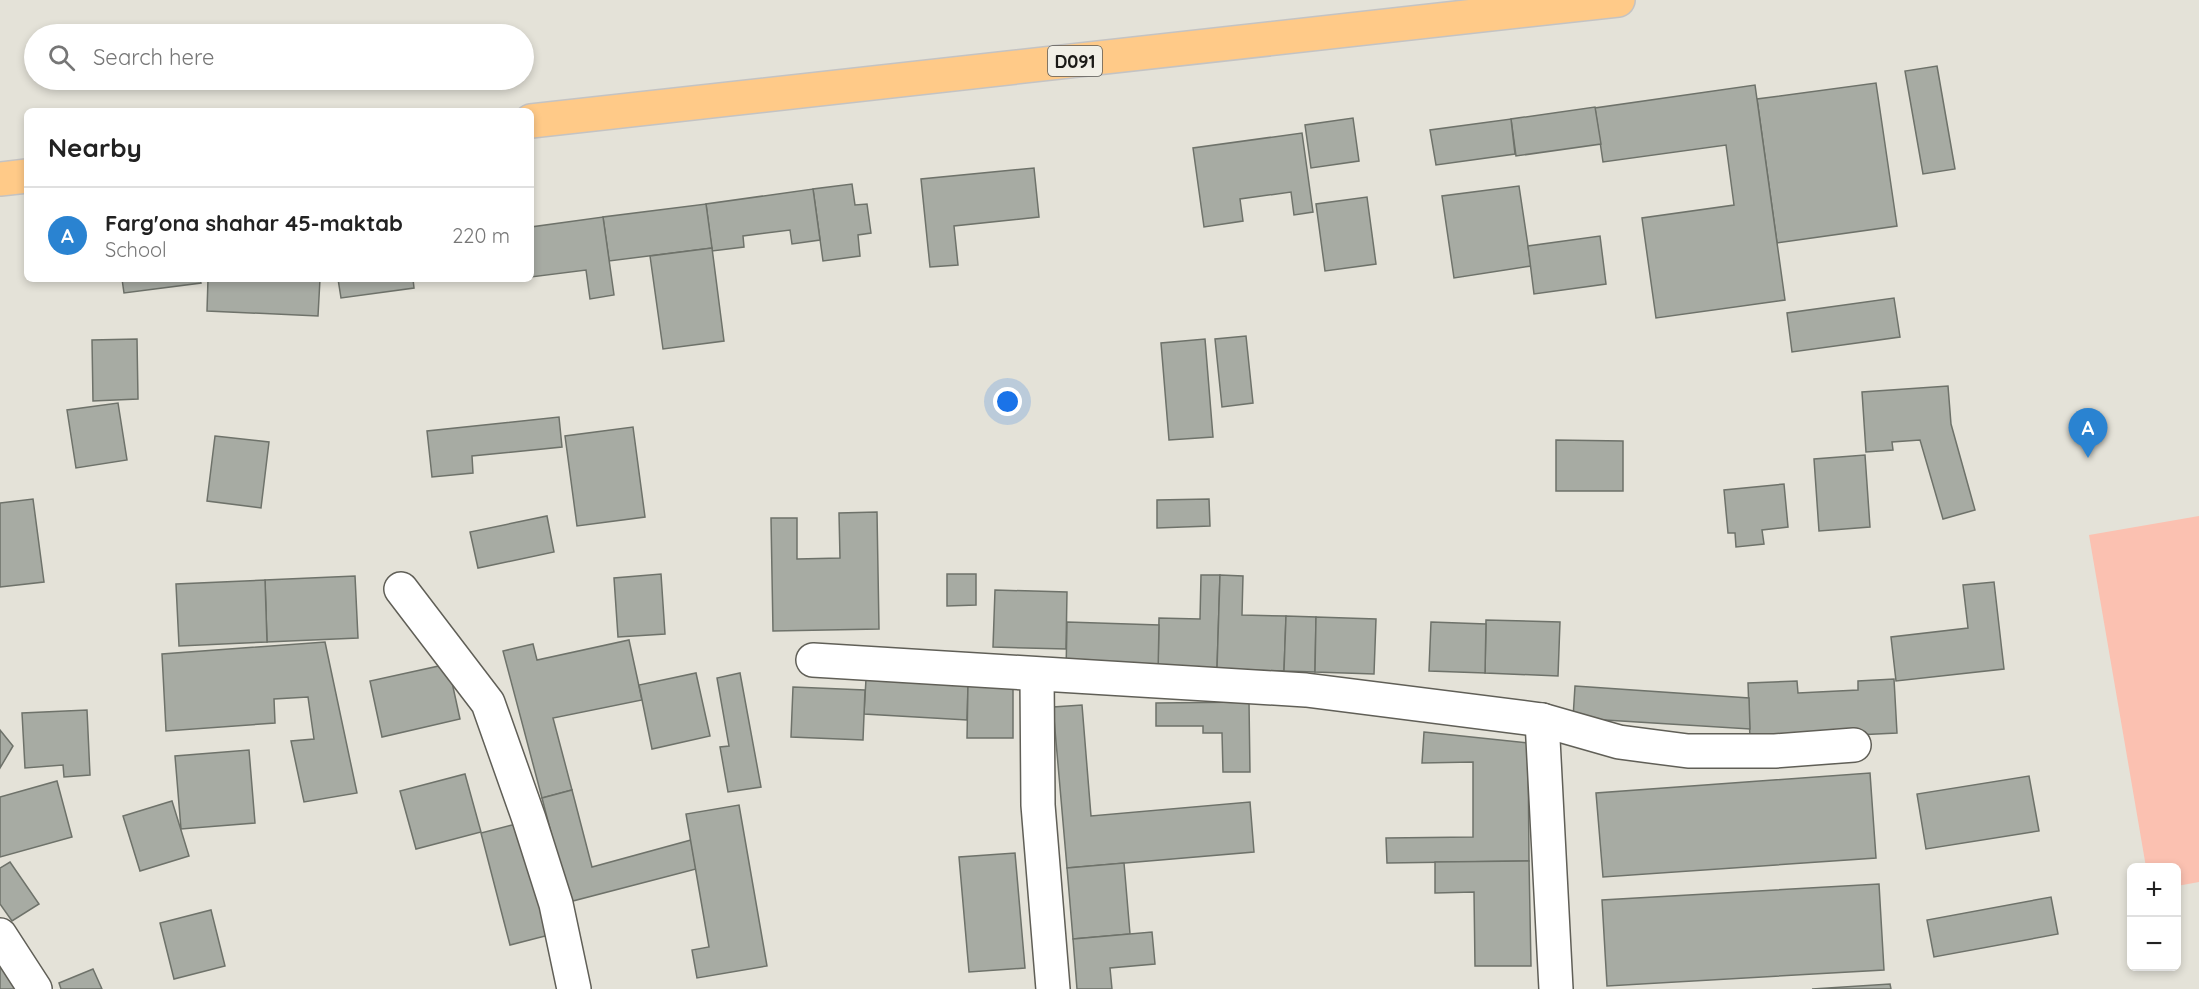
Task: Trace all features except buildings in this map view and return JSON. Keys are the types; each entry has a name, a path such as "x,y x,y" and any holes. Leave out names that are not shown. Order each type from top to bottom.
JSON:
{"main road":[{"name":"D091","path":"534,121 1532,5 1603,1"},
{"path":"0,179 24,176"}],"street":[{"path":"401,589 488,703 529,819 555,904 574,989"},
{"path":"813,660 1306,690 1542,720 1619,742 1688,751 1775,751 1854,745"},
{"path":"1037,675 1038,805 1053,989"},
{"path":"1542,720 1556,989"},
{"path":"0,935 35,989"}],"shaded area":[{"path":"2199,516 2199,882 2181,885 2181,863 2145,863 2089,535"}],"place":[{"name":"Farg'ona shahar 45-maktab","path":"2088,458"}]}
